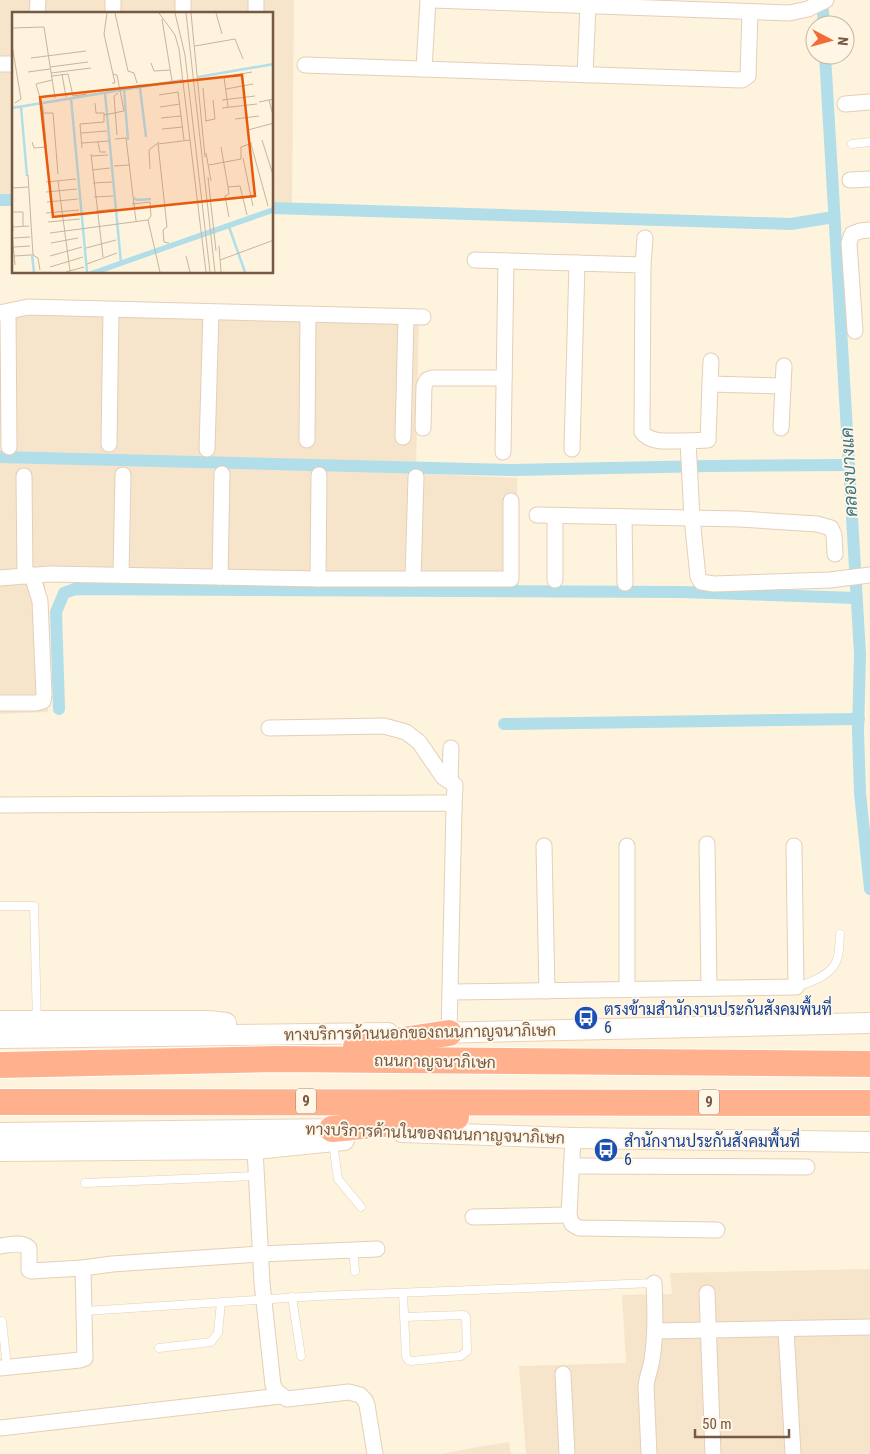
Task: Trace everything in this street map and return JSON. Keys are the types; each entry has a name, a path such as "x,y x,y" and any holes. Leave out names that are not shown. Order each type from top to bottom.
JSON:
{"highway":[{"path":"276,1059 449,1033"},
{"name":"ถนนกาญจนาภิเษก","path":"2,1065 276,1059 870,1064"},
{"name":"9","path":"6,1102 870,1102"},
{"path":"333,1135 601,1102"}],"main road":[{"path":"1,1032 37,1021 209,1021 345,1033"},
{"name":"ทางบริการด้านนอกของถนนกาญจนาภิเษก","path":"1,1032 449,1033 870,1023"},
{"name":"ทางบริการด้านในของถนนกาญจนาภิเษก","path":"8,1133 333,1135 403,1132 573,1138 870,1142"},
{"path":"0,1150 255,1149 333,1135"}],"street":[{"path":"424,69 428,0"},
{"path":"432,0 789,13 808,9 826,0"},
{"path":"585,75 588,5"},
{"path":"306,65 742,80 748,76 750,12"},
{"path":"845,104 870,102"},
{"path":"850,180 870,179"},
{"path":"855,331 849,243 852,234 870,230"},
{"path":"644,238 642,432 646,438 688,446 708,440 711,361"},
{"path":"475,260 643,264"},
{"path":"503,452 506,261"},
{"path":"572,449 577,263"},
{"path":"9,447 4,313 28,307 423,317"},
{"path":"109,444 111,310"},
{"path":"207,449 211,312"},
{"path":"307,440 308,314"},
{"path":"403,436 406,317"},
{"path":"781,428 784,366"},
{"path":"423,428 424,386 427,380 432,378 504,378"},
{"path":"710,384 783,386"},
{"path":"688,446 698,577 702,582 714,584 830,580 870,575"},
{"path":"121,575 123,474"},
{"path":"220,577 222,474"},
{"path":"318,578 319,475"},
{"path":"0,702 36,703 43,700 44,695 40,601 28,575 24,476"},
{"path":"413,579 416,477"},
{"path":"0,578 28,575 121,575 511,579 511,501"},
{"path":"537,515 692,518 825,525 831,528 834,535 835,554"},
{"path":"555,516 555,580"},
{"path":"624,517 624,583"},
{"path":"269,728 384,726 406,732 419,742 438,772 454,784 456,788 449,1033"},
{"path":"450,781 451,748"},
{"path":"0,805 447,803 454,808"},
{"path":"707,844 709,988"},
{"path":"544,846 547,991"},
{"path":"627,846 627,989"},
{"path":"450,992 796,987 794,846"},
{"path":"573,1138 568,1215 572,1224 579,1228 717,1230"},
{"path":"255,1149 263,1299 273,1385 277,1392 287,1399 350,1392 360,1395 367,1405 375,1454"},
{"path":"571,1166 807,1167"},
{"path":"473,1217 568,1215"},
{"path":"0,1246 23,1244 27,1246 29,1248 31,1271 260,1254 377,1250"},
{"path":"4,1368 85,1358 83,1268"},
{"path":"649,1454 646,1386 652,1360 655,1332 654,1283"},
{"path":"707,1293 713,1454"},
{"path":"655,1332 870,1327"},
{"path":"786,1329 793,1454"},
{"path":"563,1374 567,1454"},
{"path":"0,1428 281,1396"}],"lane":[{"path":"852,144 870,142"},
{"path":"0,906 34,906 37,1021"},
{"path":"796,987 811,983 823,976 836,962 840,934"},
{"path":"333,1135 334,1160 338,1179 361,1207"},
{"path":"85,1183 256,1176"},
{"path":"354,1250 355,1271"},
{"path":"85,1312 292,1297 654,1283"},
{"path":"402,1293 406,1356 408,1360 461,1356 467,1351 466,1317 464,1315 404,1317"},
{"path":"292,1297 301,1356"},
{"path":"159,1348 211,1342 218,1333 221,1302"},
{"path":"2,1321 4,1368"}],"shaded area":[{"path":"0,0 294,0 292,205 274,204 274,12 12,12 12,203 0,203"},
{"path":"0,308 419,311 416,473 517,478 519,588 380,591 45,581 48,712 0,714"},
{"path":"870,1269 870,1454 526,1454 519,1366 626,1363 622,1295 672,1294 670,1273"},
{"path":"509,1442 511,1454 442,1454 472,1448"}],"waterway":[{"name":"คลองบางแค","path":"822,0 823,15"},
{"name":"คลองบางแค","path":"826,65 860,654 858,732 860,793 870,889"},
{"path":"0,200 12,200"},
{"path":"274,208 791,224 834,217"},
{"path":"0,457 512,470 848,465"},
{"path":"59,709 56,612 64,593 75,589 681,592 856,598"},
{"path":"504,724 859,719"}],"place":[{"name":"ตรงข้ามสำนักงานประกันสังคมพื้นที่ 6","path":"586,1018"},
{"name":"สำนักงานประกันสังคมพื้นที่ 6","path":"606,1150"}]}
